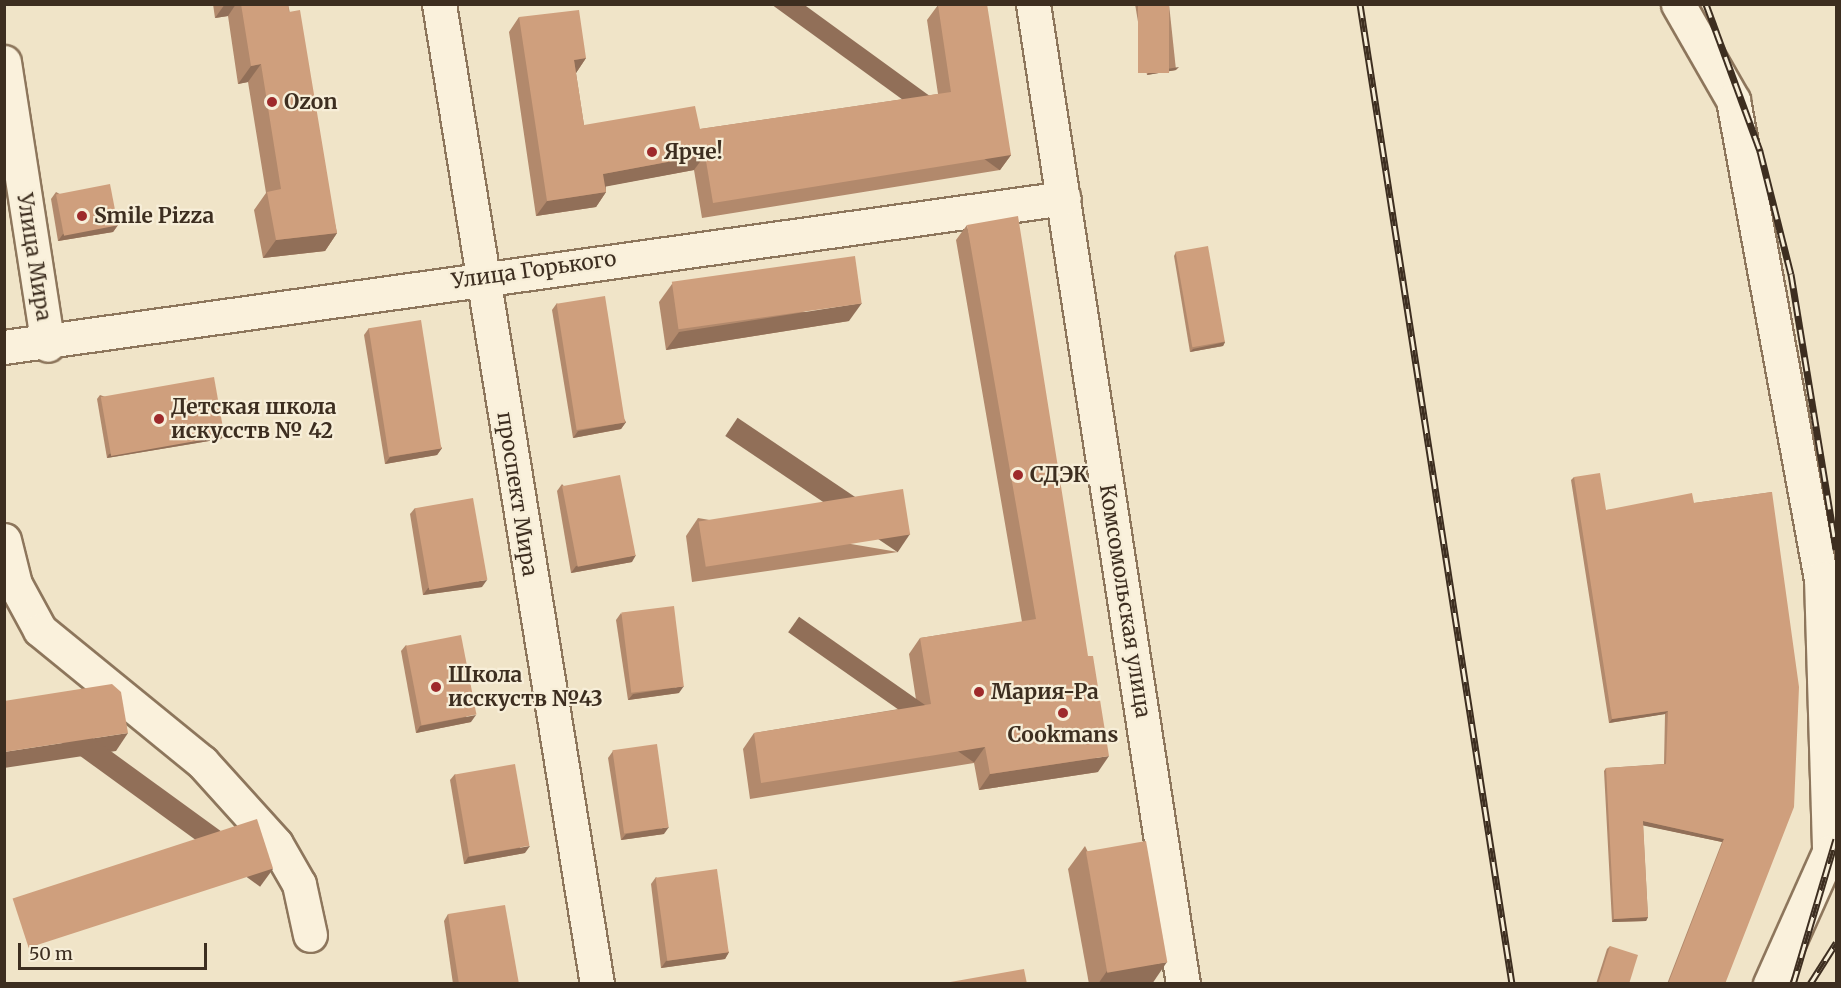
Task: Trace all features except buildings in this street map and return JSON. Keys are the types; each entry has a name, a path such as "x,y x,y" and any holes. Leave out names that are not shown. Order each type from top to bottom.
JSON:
{"street":[{"name":"проспект Мира","path":"439,4 597,984"},
{"name":"Комсомольская улица","path":"1033,4 1183,984"},
{"path":"1678,4 1733,100 1821,578 1829,852 1770,984"},
{"name":"Улица Мира","path":"4,62 48,345"},
{"name":"Улица Горького","path":"4,347 48,345 482,277 1064,198"},
{"path":"4,540 15,584 40,630 202,762 276,844 299,884 310,935"}],"railway":[{"path":"1360,4 1512,984"},
{"path":"1706,4 1760,151 1791,274 1836,549"},
{"path":"1793,984 1836,839"},
{"path":"1810,984 1836,943"}],"place":[{"name":"Ozon","path":"272,102"},
{"name":"Ярче!","path":"652,152"},
{"name":"Smile Pizza","path":"82,216"},
{"name":"Детская школа искусств № 42","path":"159,419"},
{"name":"СДЭК","path":"1018,475"},
{"name":"Школа исскуств №43","path":"436,687"},
{"name":"Мария-Ра","path":"979,692"},
{"name":"Cookmans","path":"1063,713"}]}
